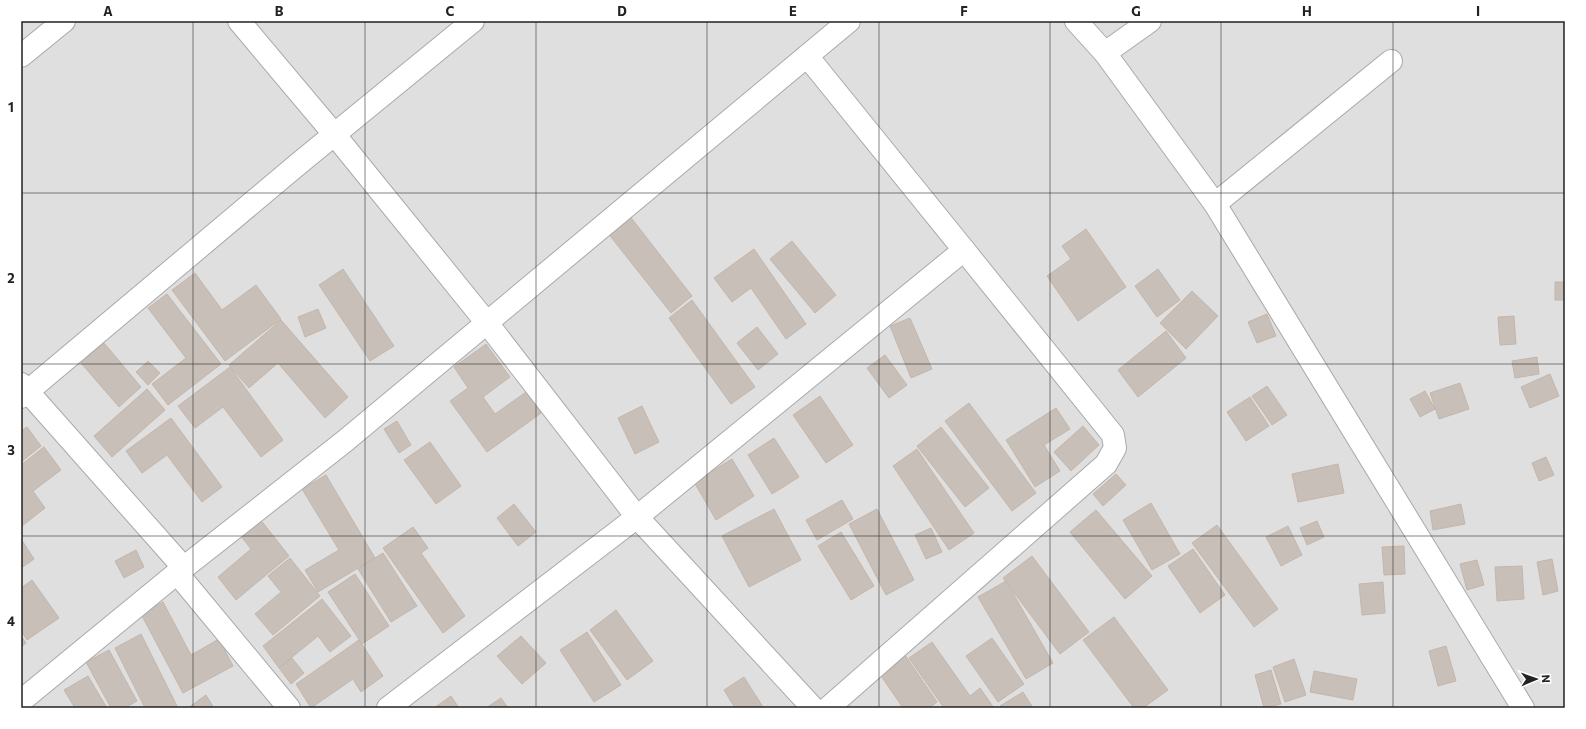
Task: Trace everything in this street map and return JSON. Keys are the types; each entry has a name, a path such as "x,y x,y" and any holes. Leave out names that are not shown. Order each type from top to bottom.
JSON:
{"street":[{"path":"21,56 64,21"},
{"path":"240,21 334,134 487,323 637,517 813,708"},
{"path":"289,708 181,571 23,391 473,21"},
{"path":"21,701 181,571 345,441 849,21"},
{"path":"1076,21 1105,53 1215,204 1523,708"},
{"path":"1105,53 1150,21"},
{"path":"807,56 1113,435 1115,448 1106,464 828,708"},
{"path":"1215,204 1391,61"},
{"path":"388,708 637,517 964,250"}],"shaded area":[{"path":"21,21 1565,21 1565,708 21,708"}],"building":[{"path":"629,215 692,296 671,313 607,232"},
{"path":"1086,229 1126,287 1078,321 1047,276 1071,259 1062,246"},
{"path":"792,241 836,295 815,313 770,259"},
{"path":"754,249 806,324 786,339 751,288 732,302 714,278"},
{"path":"343,269 394,346 370,361 319,285"},
{"path":"1158,269 1180,300 1157,317 1135,286"},
{"path":"195,273 222,310 256,285 281,319 225,361 172,290"},
{"path":"1555,282 1565,282 1565,300 1555,300"},
{"path":"1192,291 1218,316 1186,349 1160,323"},
{"path":"167,294 221,364 168,405 152,384 186,358 148,308"},
{"path":"692,300 755,387 731,404 669,318"},
{"path":"318,309 326,328 305,337 298,317"},
{"path":"1267,314 1276,336 1257,343 1248,322"},
{"path":"1514,316 1516,344 1500,345 1498,317"},
{"path":"910,318 932,369 911,378 890,326"},
{"path":"281,320 348,397 325,418 278,363 249,388 229,365"},
{"path":"757,327 778,354 758,370 737,343"},
{"path":"1166,331 1186,358 1138,397 1118,370"},
{"path":"104,343 141,387 119,407 81,363"},
{"path":"486,344 510,377 483,397 495,414 529,390 544,411 487,452 450,401 468,388 454,367"},
{"path":"885,355 907,385 889,398 867,368"},
{"path":"1537,357 1539,374 1515,378 1512,361"},
{"path":"148,361 160,373 148,385 136,372"},
{"path":"230,367 283,440 261,457 223,407 195,428 178,406"},
{"path":"1550,374 1559,396 1530,408 1521,387"},
{"path":"1460,383 1469,409 1439,419 1430,393"},
{"path":"1267,386 1287,415 1272,425 1252,396"},
{"path":"147,389 165,410 112,457 94,436"},
{"path":"1425,391 1435,409 1420,417 1410,399"},
{"path":"820,396 853,445 826,463 793,415"},
{"path":"1250,397 1269,426 1246,441 1227,412"},
{"path":"969,403 1036,493 1012,511 945,421"},
{"path":"642,406 659,442 635,454 618,418"},
{"path":"1056,408 1070,429 1044,445 1060,471 1035,487 1006,440"},
{"path":"171,418 222,487 202,502 167,455 142,473 126,451"},
{"path":"397,421 411,445 399,453 384,429"},
{"path":"1083,426 1099,445 1071,471 1054,452"},
{"path":"27,427 41,446 21,462 21,431"},
{"path":"941,427 989,488 965,507 917,446"},
{"path":"774,438 799,477 772,494 748,455"},
{"path":"430,442 461,486 436,504 404,460"},
{"path":"44,447 61,470 33,491 45,508 22,526 21,465"},
{"path":"917,449 974,533 949,550 893,466"},
{"path":"1546,457 1554,475 1539,481 1532,463"},
{"path":"732,459 754,496 716,520 694,482"},
{"path":"1338,464 1344,493 1298,502 1292,474"},
{"path":"1116,474 1126,485 1103,506 1093,494"},
{"path":"326,475 375,558 318,592 305,570 339,550 302,489"},
{"path":"842,500 853,519 817,540 806,520"},
{"path":"1151,503 1180,554 1152,570 1123,520"},
{"path":"514,504 536,532 518,546 497,518"},
{"path":"1461,504 1465,524 1433,530 1430,511"},
{"path":"774,509 801,560 749,587 722,536"},
{"path":"877,509 914,580 886,595 849,524"},
{"path":"1096,510 1152,576 1125,599 1070,532"},
{"path":"260,519 289,556 236,600 218,577 251,549 240,535"},
{"path":"1317,521 1324,537 1307,545 1300,528"},
{"path":"1217,525 1278,609 1254,627 1192,543"},
{"path":"1288,526 1302,555 1281,566 1266,537"},
{"path":"413,527 428,548 421,553 465,616 443,633 383,548"},
{"path":"931,528 942,552 926,559 915,535"},
{"path":"841,532 874,586 851,600 818,546"},
{"path":"21,539 34,559 21,568"},
{"path":"1404,546 1405,574 1384,575 1382,547"},
{"path":"1193,549 1225,595 1200,613 1168,566"},
{"path":"136,550 144,567 124,578 115,561"},
{"path":"383,553 417,606 391,622 358,569"},
{"path":"1032,556 1089,632 1060,654 1003,578"},
{"path":"290,558 320,596 273,635 255,614 281,592 268,576"},
{"path":"1552,559 1558,591 1543,595 1537,562"},
{"path":"1477,560 1484,585 1467,590 1460,564"},
{"path":"1522,566 1524,599 1497,601 1495,567"},
{"path":"355,574 389,626 362,644 328,592"},
{"path":"32,580 59,618 27,640 21,631 21,588"},
{"path":"1006,581 1053,663 1026,679 978,597"},
{"path":"1383,582 1385,613 1362,615 1359,584"},
{"path":"322,599 351,636 330,652 318,636 279,668 263,646"},
{"path":"163,602 191,655 219,639 233,666 183,693 141,614"},
{"path":"616,610 653,661 627,680 590,630"},
{"path":"1114,617 1168,690 1143,708 1134,708 1083,640"},
{"path":"587,632 621,685 594,702 560,650"},
{"path":"141,634 178,708 145,708 115,648"},
{"path":"21,636 26,643 21,647"},
{"path":"521,636 546,663 522,684 497,656"},
{"path":"992,638 1024,684 998,702 966,656"},
{"path":"359,640 383,676 361,692 353,679 311,708 296,684"},
{"path":"932,642 970,696 980,688 994,708 944,708 909,658"},
{"path":"1446,646 1456,681 1438,686 1429,651"},
{"path":"109,650 137,701 125,708 111,708 86,662"},
{"path":"903,652 937,702 929,708 903,708 877,670"},
{"path":"292,658 304,673 291,684 279,668"},
{"path":"1294,659 1306,695 1285,702 1273,667"},
{"path":"1271,670 1281,704 1264,708 1255,675"},
{"path":"1314,671 1357,679 1353,700 1310,692"},
{"path":"88,676 107,708 75,708 64,690"},
{"path":"744,677 763,707 735,708 724,690"},
{"path":"1023,692 1033,708 1001,708 1000,706"},
{"path":"206,695 214,708 188,708"},
{"path":"451,696 459,708 434,708"},
{"path":"501,698 508,708 486,708"}]}
